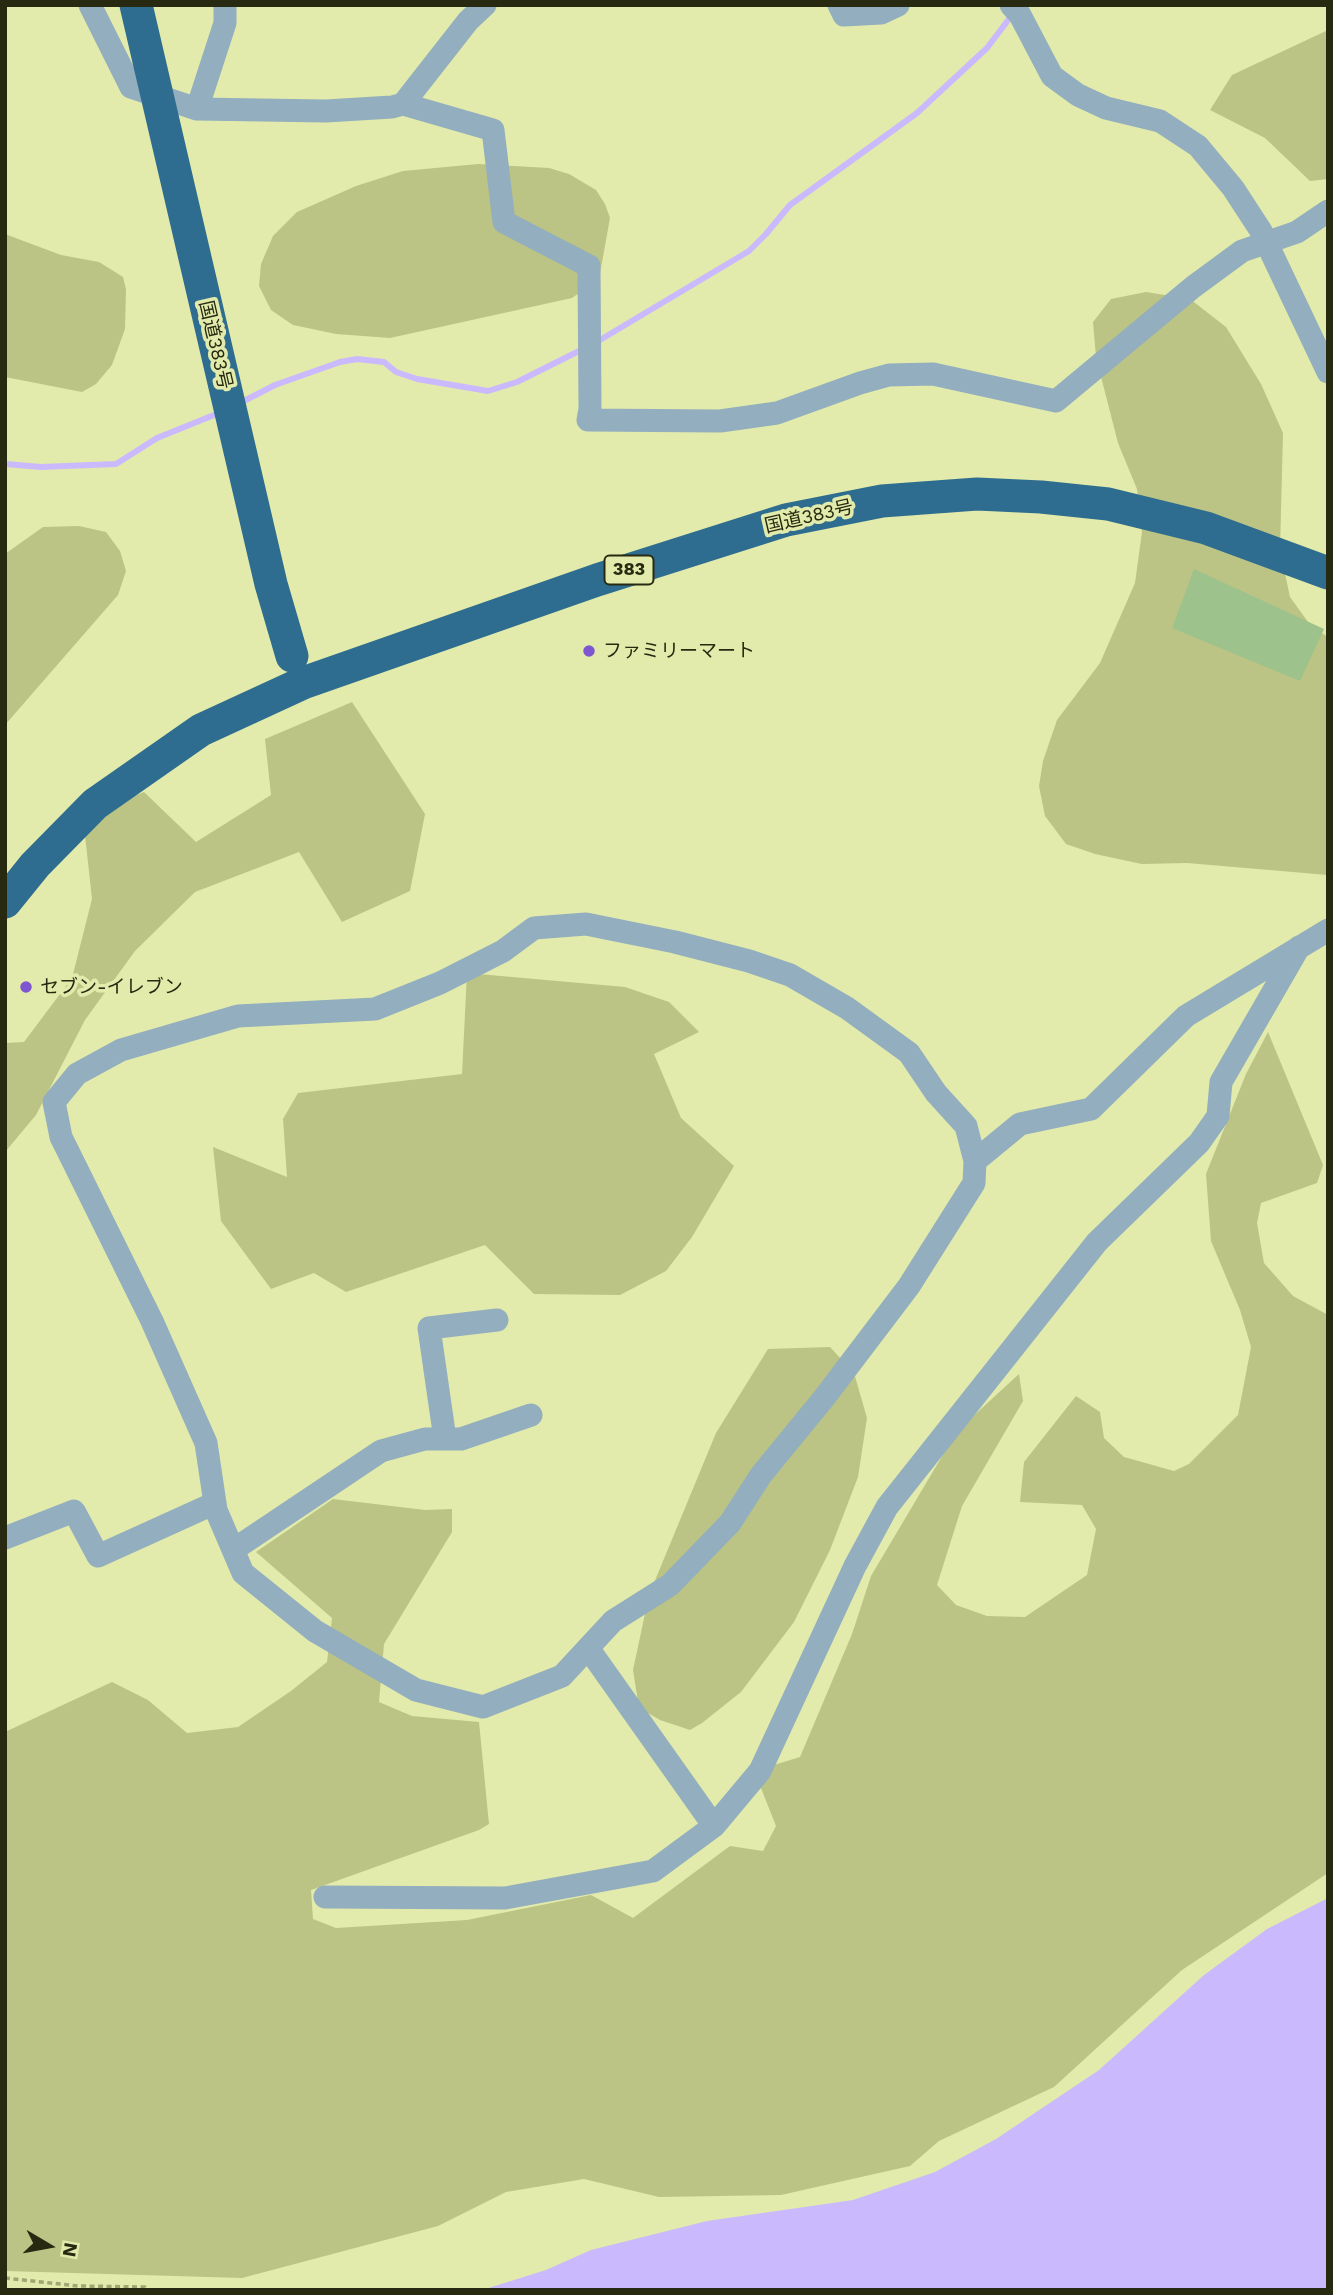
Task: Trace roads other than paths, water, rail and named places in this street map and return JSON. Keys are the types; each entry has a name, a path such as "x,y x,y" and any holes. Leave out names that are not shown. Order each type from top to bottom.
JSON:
{"highway":[{"name":"国道383号","path":"136,5 271,584 298,669"},
{"name":"国道383号","path":"5,902 35,865 95,804 201,730 298,669 597,580 786,520 882,501 977,494 1108,503 1206,528 1328,573"}],"street":[{"path":"90,5 131,87 197,109 326,111 403,104 493,130 503,222 589,265 588,420 720,421 777,413 889,375 933,374 1056,401 1194,287 1242,251 1297,232 1328,211"},
{"path":"197,109 225,23 225,5"},
{"path":"403,104 468,21 485,5"},
{"path":"839,5 844,15 881,13 898,5"},
{"path":"1011,5 1020,15 1052,76 1078,95 1106,108 1160,121 1198,146 1233,188 1267,243 1328,372"},
{"path":"586,924 675,942 749,961 790,975 847,1007 909,1053 936,1093 965,1126 975,1161 974,1183 909,1286 824,1398 761,1475 730,1523 670,1585 613,1621 562,1676 483,1707 416,1690 315,1631 243,1573 215,1503 206,1443 152,1321 61,1137 54,1102 77,1074 121,1050 238,1016 374,1009 461,973 503,951 534,928 586,924"},
{"path":"975,1161 1020,1124 1091,1110 1186,1016 1328,930"},
{"path":"326,1897 505,1898 613,1879 653,1871 714,1826 760,1772 855,1566 887,1507 1097,1242 1199,1143 1218,1116 1221,1082 1299,947"},
{"path":"445,1439 429,1328 496,1320"},
{"path":"233,1550 381,1451 425,1438 461,1440 531,1415"},
{"path":"5,1538 74,1511 98,1556 215,1503"},
{"path":"588,1648 714,1826"}],"waterway":[{"path":"595,343 749,251 790,205 917,113 987,48 1012,15"},
{"path":"238,404 275,385 340,362 357,359 384,362 396,372 417,379 488,391 517,382 585,348"},
{"path":"5,464 41,467 116,464 157,438 219,413"}],"place":[{"name":"ファミリーマート","path":"589,651"},
{"name":"セブン-イレブン","path":"26,987"}]}
